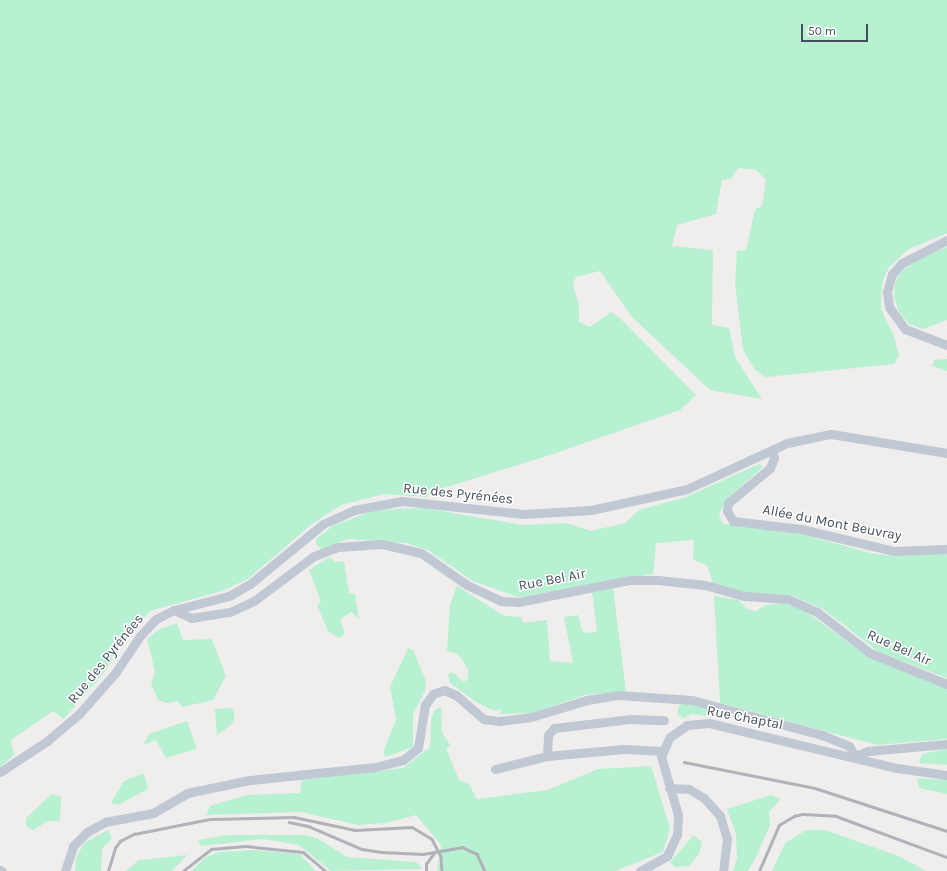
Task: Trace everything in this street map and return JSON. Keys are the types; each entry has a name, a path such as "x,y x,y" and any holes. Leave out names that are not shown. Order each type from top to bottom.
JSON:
{"street":[{"path":"947,240 902,263 892,274 887,292 889,307 905,329 947,345"},
{"name":"Rue des Pyrénées","path":"0,772 69,724 106,685 147,628 174,610 229,596 250,584 323,524 365,507 402,501 523,514 591,510 688,489 803,438 831,434 947,452"},
{"name":"Allée du Mont Beuvray","path":"772,451 774,458 770,468 728,503 726,510 733,521 801,529 894,551 947,549"},
{"name":"Rue Bel Air","path":"174,610 191,618 230,612 254,601 314,556 337,547 382,544 421,553 467,585 501,601 518,602 629,580 658,580 705,585 744,596 788,599 817,612 870,653 947,684"},
{"path":"65,871 73,846 86,832 105,822 153,813 187,793 250,780 375,767 403,760 418,748 425,705 433,694 444,690 456,695 484,719 499,721 532,716 587,700 618,695 685,699 822,735 849,746 856,756 868,751 947,744"},
{"path":"547,756 548,734 554,728 631,719 664,720"},
{"name":"Rue Chaptal","path":"662,751 674,732 699,722 856,756 897,768 947,775"},
{"path":"495,769 547,756 624,749 662,751 661,761 678,826 673,847 659,863 640,871"},
{"path":"669,788 690,789 704,798 720,816 727,839 723,871"}],"green space":[{"path":"0,0 947,0 947,233 909,249 889,267 882,283 881,309 894,336 899,356 894,364 766,377 755,370 743,350 735,282 737,251 746,250 755,209 762,206 766,180 756,170 738,168 731,179 722,180 716,214 677,225 672,246 713,250 712,325 729,328 735,357 762,399 710,390 632,317 600,271 576,277 573,284 579,306 579,322 590,327 611,312 620,318 696,395 680,410 547,456 430,492 427,497 384,494 341,505 312,524 248,579 222,591 150,611 129,635 103,674 64,719 53,711 11,740 14,755 0,767"},
{"path":"947,247 947,320 923,329 909,324 899,312 894,298 895,283 901,272 920,258"},
{"path":"947,359 947,371 932,366 934,360"},
{"path":"759,464 763,467 728,498 719,514 723,524 798,533 870,553 892,556 947,552 947,678 879,652 823,609 791,595 747,593 713,584 707,565 693,560 694,540 656,543 653,574 518,597 473,581 428,550 406,543 348,539 321,549 316,544 316,539 334,525 373,511 395,509 424,508 523,525 567,523 591,531 625,523 639,510 686,497"},
{"path":"330,557 335,562 344,561 349,593 355,594 359,619 351,612 340,619 345,634 339,638 328,631 317,605 321,602 309,570"},
{"path":"457,586 504,616 522,617 523,623 547,620 550,661 573,663 564,617 578,615 583,633 597,632 592,591 613,588 626,691 585,695 531,713 500,714 501,709 494,711 476,702 450,683 448,674 452,672 464,682 468,678 468,669 458,654 447,651 450,604"},
{"path":"714,596 739,600 747,609 756,611 766,605 783,603 802,609 862,652 947,687 947,739 877,745 720,703"},
{"path":"177,623 183,640 212,639 226,676 213,700 183,707 177,701 167,703 158,700 151,683 155,672 147,639 160,629"},
{"path":"408,648 413,650 426,681 425,691 413,714 413,747 386,757 383,753 396,719 390,687"},
{"path":"683,703 710,709 713,714 711,717 692,714 684,718 678,715 678,707"},
{"path":"441,706 442,733 451,746 446,748 459,780 469,784 477,799 547,790 598,769 651,766 670,828 663,852 615,871 437,871 441,845 416,815 386,823 358,825 301,812 206,815 210,806 247,795 300,793 302,780 403,768 430,747 431,720 434,711"},
{"path":"232,708 235,717 231,725 217,735 215,709"},
{"path":"187,721 197,749 166,758 156,740 143,745 149,734"},
{"path":"947,749 947,765 919,763 922,754"},
{"path":"144,773 148,789 118,805 111,803 124,781"},
{"path":"917,778 947,780 947,794 919,788"},
{"path":"52,794 61,797 60,821 48,821 33,830 26,826 26,818"},
{"path":"771,795 781,799 769,812 770,825 755,859 748,871 733,871 737,859 736,834 727,809"},
{"path":"108,830 112,838 102,849 101,871 75,871 76,858 84,843"},
{"path":"806,830 825,830 899,856 926,871 772,871 785,843"},
{"path":"227,835 304,835 317,838 347,857 416,862 423,869 331,871 299,845 263,839 201,846 198,840"},
{"path":"694,835 702,842 699,854 689,866 675,867 670,862"},
{"path":"256,850 300,854 316,871 191,871 206,857 219,852"},
{"path":"187,855 172,871 126,871 139,860"}],"railway":[{"path":"684,762 815,788 947,831"},
{"path":"759,871 779,825 794,816 803,814 836,816 947,857"},
{"path":"108,871 115,848 120,841 134,834 210,819 294,817 355,830 412,827 432,839 441,857 442,871"},
{"path":"289,822 308,826 362,849 381,852 423,854 462,847 477,854 485,871"},
{"path":"183,871 211,849 245,846 303,852 326,871"},
{"path":"426,871 426,864 434,853"}]}
